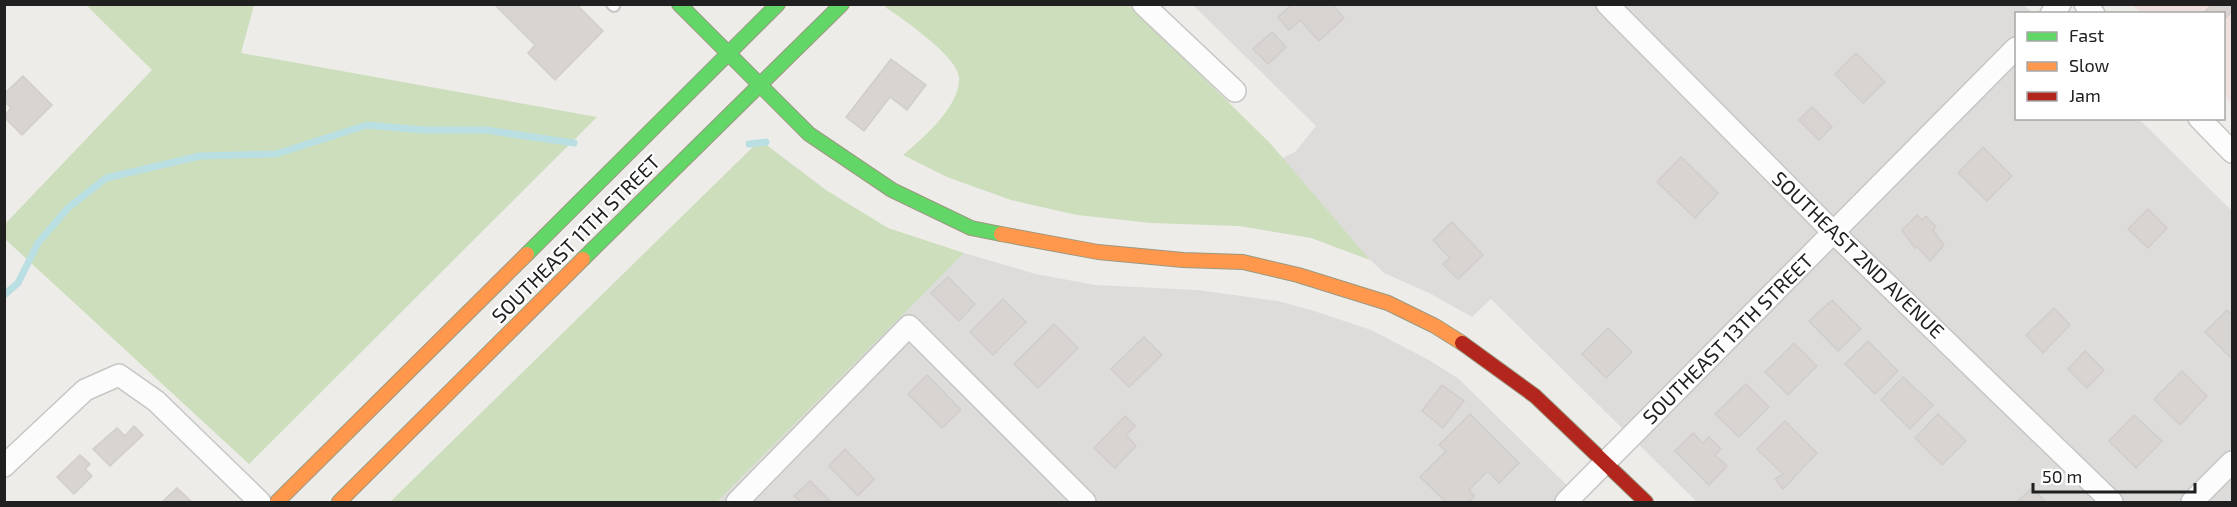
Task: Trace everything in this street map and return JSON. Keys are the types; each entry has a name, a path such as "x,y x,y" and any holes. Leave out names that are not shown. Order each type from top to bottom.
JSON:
{"main road":[{"path":"679,4 809,134 892,190 971,228 1065,247 1183,260 1243,262 1310,278 1388,303 1435,326 1475,351 1535,396 1646,502"},
{"name":"SOUTHEAST 11TH STREET","path":"339,502 842,4"},
{"name":"SOUTHEAST 11TH STREET","path":"277,502 776,5"}],"street":[{"path":"1143,4 1235,91"},
{"name":"SOUTHEAST 2ND AVENUE","path":"1607,4 1833,232 2112,502"},
{"name":"SOUTHEAST 13TH STREET","path":"1566,502 2015,49"},
{"path":"2201,120 2232,152"},
{"path":"737,502 909,326 1085,502"},
{"path":"4,466 85,390 120,375 156,401 260,502"},
{"path":"2192,502 2232,462"}],"shaded area":[{"path":"1193,5 2023,5 2032,12 2015,12 2015,120 2140,120 2232,211 2232,502 1697,502 1491,299 1472,317 1429,293 1384,273 1273,166 1278,160 1295,152 1316,126"},
{"path":"2132,5 2232,5 2232,103 2225,95 2225,12 2140,12"},
{"path":"964,253 1036,274 1095,285 1197,290 1278,301 1371,330 1429,360 1459,379 1584,502 717,502"}],"green space":[{"path":"888,4 1129,5 1270,143 1370,260 1311,238 1239,226 1151,223 1077,215 1011,200 947,177 903,155 930,130 947,110 958,88 959,77 949,59 916,29 885,7"},
{"path":"90,5 254,5 241,53 597,117 249,464 5,239 5,224 152,70 88,7"},
{"path":"760,140 826,190 888,228 964,253 717,502 390,502"}],"building":[{"path":"494,4 576,4 603,31 555,80 528,53 535,45"},
{"path":"1292,4 1332,4 1344,18 1319,41 1300,20 1289,30 1278,17"},
{"path":"2212,4 2232,4 2232,11 2225,19 2225,12 2205,12"},
{"path":"1272,32 1286,47 1268,64 1253,49"},
{"path":"1856,53 1885,82 1863,103 1835,74"},
{"path":"891,59 926,85 907,110 890,97 864,131 846,117"},
{"path":"23,76 52,105 22,135 4,117 11,108 4,101 4,94"},
{"path":"1812,107 1832,127 1819,140 1799,120"},
{"path":"1983,147 2012,176 1987,201 1958,173"},
{"path":"1681,157 1718,193 1695,218 1657,182"},
{"path":"2148,209 2167,228 2148,248 2128,229"},
{"path":"1917,215 1922,220 1926,216 1936,227 1933,230 1944,245 1930,261 1917,246 1915,248 1902,230"},
{"path":"1452,222 1483,255 1458,279 1443,264 1450,258 1433,240"},
{"path":"948,277 975,304 959,321 931,293"},
{"path":"1003,299 1026,322 993,355 970,332"},
{"path":"1832,300 1861,329 1838,351 1809,321"},
{"path":"2054,308 2070,325 2043,353 2026,335"},
{"path":"2227,310 2232,315 2232,359 2205,332"},
{"path":"1054,324 1078,348 1038,388 1014,364"},
{"path":"1608,328 1632,352 1606,378 1582,354"},
{"path":"1144,337 1162,355 1129,387 1111,369"},
{"path":"1868,341 1898,371 1875,394 1845,364"},
{"path":"1794,343 1817,366 1788,395 1765,372"},
{"path":"2085,351 2104,370 2087,388 2068,369"},
{"path":"2182,371 2207,396 2180,425 2154,399"},
{"path":"927,375 961,410 942,428 908,394"},
{"path":"1903,377 1933,405 1910,429 1881,400"},
{"path":"1746,384 1769,407 1739,437 1715,414"},
{"path":"1442,385 1464,401 1443,428 1422,411"},
{"path":"1470,414 1519,463 1499,483 1488,471 1469,490 1475,496 1469,502 1446,502 1420,477 1446,451 1439,445"},
{"path":"1938,414 1966,441 1942,465 1915,438"},
{"path":"2134,415 2162,441 2136,468 2109,441"},
{"path":"1125,416 1135,426 1126,435 1136,446 1115,468 1094,448"},
{"path":"1785,421 1817,453 1783,489 1775,479 1783,474 1757,449"},
{"path":"134,426 143,435 110,466 93,449 117,428 125,436"},
{"path":"1693,433 1703,443 1709,437 1721,449 1715,455 1727,466 1709,485 1675,451"},
{"path":"845,449 874,479 858,496 829,466"},
{"path":"80,455 90,464 85,469 92,476 74,494 57,477"},
{"path":"810,481 831,502 801,502 794,496"},
{"path":"177,488 192,502 162,502"},
{"path":"2032,488 2046,502 2017,502"}],"waterway":[{"path":"4,295 18,283 38,243 68,208 106,178 200,156 276,154 367,125 423,130 485,130 574,143"},
{"path":"749,144 766,142"}],"traffic: fast":[{"path":"679,4 809,134 892,190 971,228 1001,234"},
{"path":"527,254 778,4"},
{"path":"583,259 842,4"}],"traffic: slow":[{"path":"1001,234 1098,252 1183,260 1243,262 1298,275 1388,303 1435,326 1462,343"},
{"path":"277,502 527,254"},
{"path":"339,502 583,259"}],"traffic: jam":[{"path":"1462,343 1535,396 1646,502"}]}
